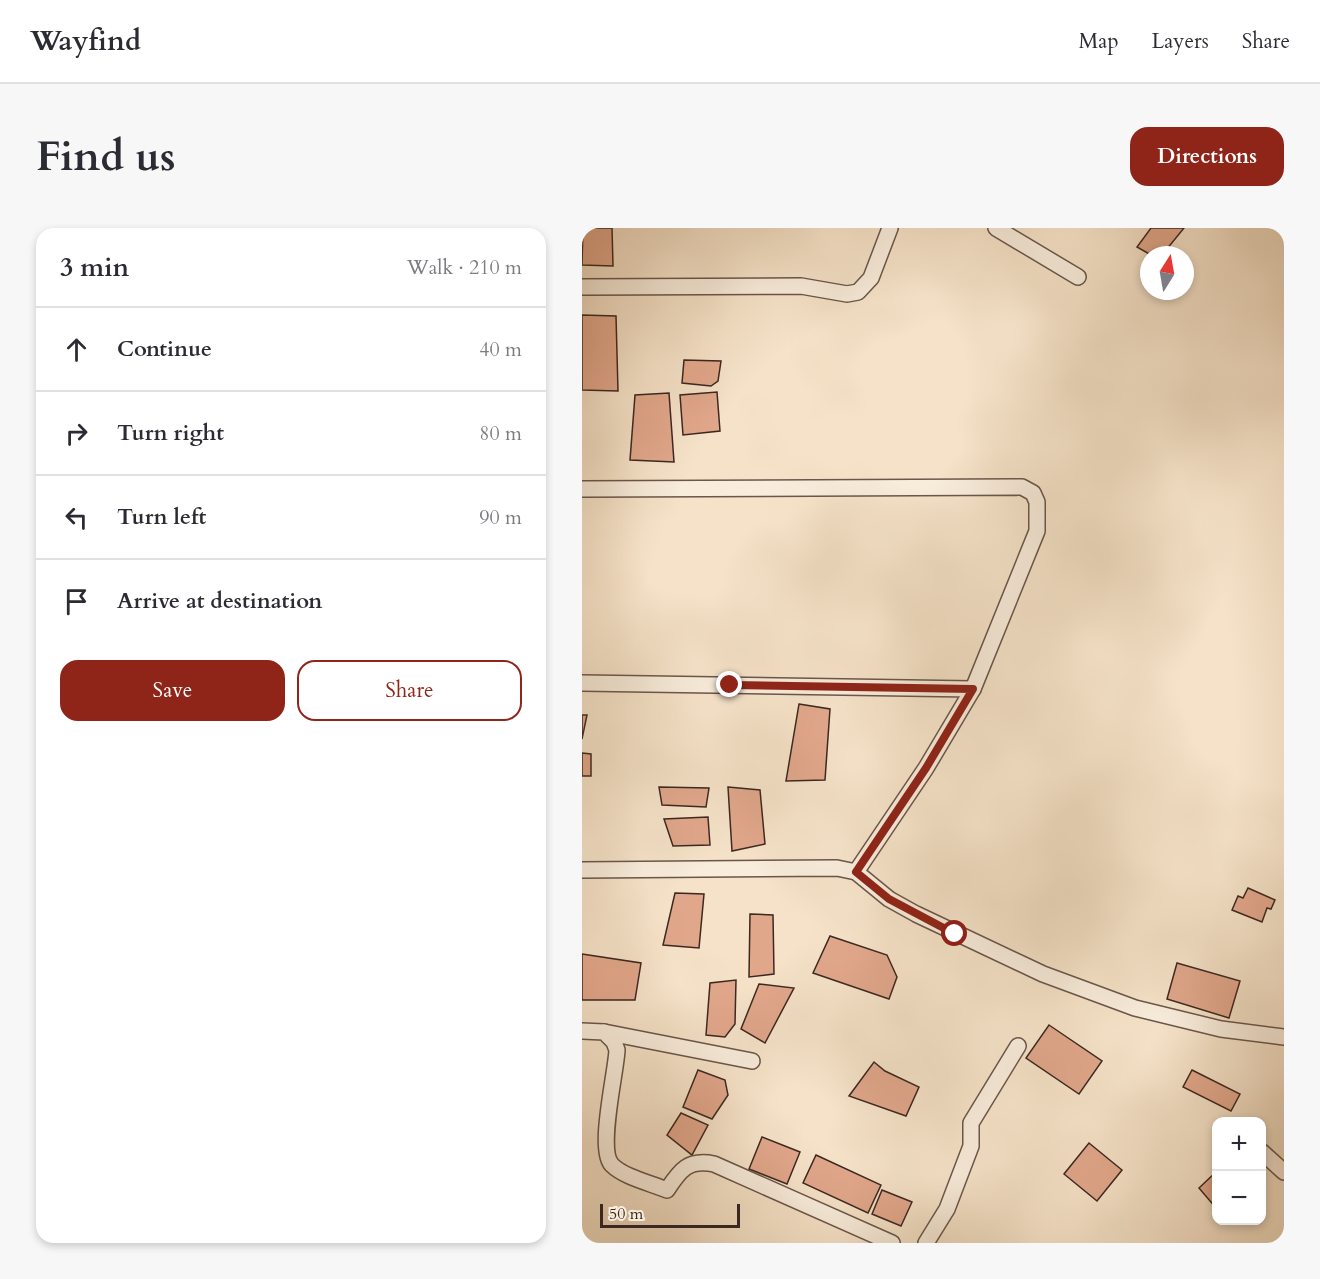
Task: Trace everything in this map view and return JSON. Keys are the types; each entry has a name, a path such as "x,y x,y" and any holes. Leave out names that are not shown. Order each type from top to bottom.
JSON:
{"street":[{"path":"582,288 801,286 847,294 858,292 871,278 890,228"},
{"path":"996,228 1078,278"},
{"path":"582,489 1022,487 1033,493 1037,502 1037,531 973,689 926,768 856,872"},
{"path":"582,683 973,689"},
{"path":"582,870 837,868 856,872 889,899 916,914 1043,974 1135,1008 1221,1029 1284,1036"},
{"path":"582,1031 604,1032 752,1061"},
{"path":"604,1032 614,1042 617,1050 605,1146 609,1162 616,1169 666,1190 678,1173 691,1164 700,1161 714,1164 892,1243"},
{"path":"926,1243 946,1209 971,1146 971,1124 1018,1046"},
{"path":"1266,1156 1284,1172"}],"building":[{"path":"583,228 612,228 613,266 582,265"},
{"path":"1151,228 1184,228 1169,246 1140,246 1140,249 1137,247"},
{"path":"582,315 616,316 618,391 582,390"},
{"path":"684,360 721,361 718,381 711,386 682,383"},
{"path":"717,392 720,431 683,435 680,395"},
{"path":"669,393 674,462 630,460 635,395"},
{"path":"799,704 830,709 825,780 786,781"},
{"path":"582,715 587,715 582,739"},
{"path":"582,753 591,754 591,776 582,776"},
{"path":"659,787 709,788 706,807 662,805"},
{"path":"728,787 760,790 765,844 732,851"},
{"path":"708,817 710,845 673,846 664,819"},
{"path":"1248,888 1275,900 1271,909 1267,908 1262,922 1232,910 1238,896 1243,898"},
{"path":"675,893 704,894 699,948 663,945"},
{"path":"750,914 773,915 774,974 749,977"},
{"path":"830,936 887,955 897,977 889,999 813,973"},
{"path":"582,954 641,963 635,1000 582,1000"},
{"path":"1177,963 1240,981 1229,1018 1167,999"},
{"path":"736,980 735,1024 725,1037 706,1035 710,983"},
{"path":"759,984 794,988 765,1043 741,1029"},
{"path":"1049,1025 1102,1061 1079,1094 1026,1058"},
{"path":"874,1062 885,1071 919,1087 906,1116 849,1096"},
{"path":"698,1070 725,1080 728,1095 712,1119 683,1107"},
{"path":"1192,1070 1240,1094 1231,1111 1183,1087"},
{"path":"681,1113 708,1125 692,1155 667,1135"},
{"path":"762,1137 800,1152 787,1184 749,1169"},
{"path":"1089,1143 1122,1170 1097,1201 1064,1174"},
{"path":"816,1155 881,1185 868,1213 803,1183"},
{"path":"1212,1176 1212,1203 1199,1188"},
{"path":"882,1190 912,1202 901,1226 872,1214"}],"route":[{"path":"730,685 973,689 926,768 856,872 889,899 955,934"}]}
